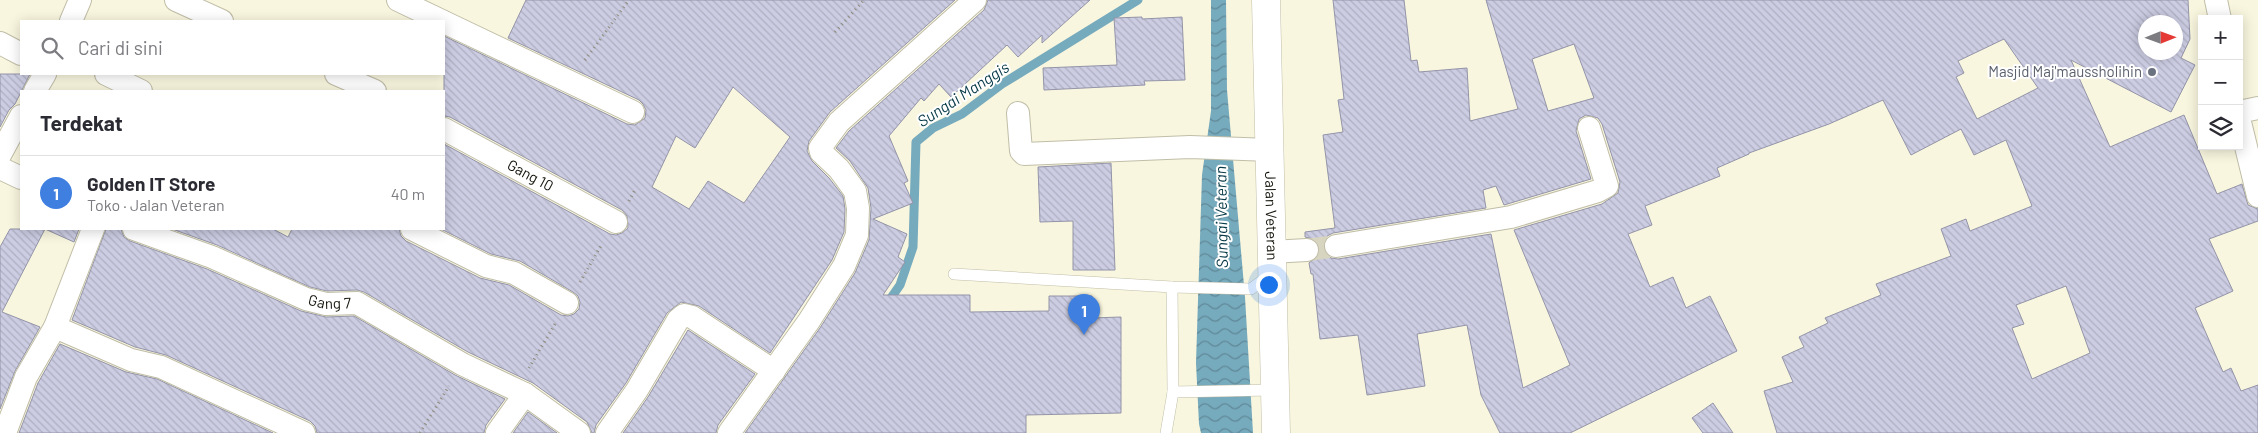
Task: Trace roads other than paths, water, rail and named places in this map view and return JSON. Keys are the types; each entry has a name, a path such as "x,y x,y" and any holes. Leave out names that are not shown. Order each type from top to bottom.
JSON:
{"main road":[{"name":"Jalan Veteran","path":"1266,0 1270,150 1265,272 1275,390 1276,433"}],"street":[{"path":"71,20 80,0"},
{"path":"176,0 220,20"},
{"path":"398,0 439,20"},
{"path":"729,433 774,371 844,266 857,235 858,208 855,191 839,169 820,152 820,148 839,122 975,0"},
{"path":"2216,0 2219,15"},
{"path":"445,23 633,112"},
{"path":"0,43 20,53"},
{"path":"36,90 44,75"},
{"path":"108,75 139,90"},
{"path":"338,75 372,90"},
{"path":"2243,111 2258,108"},
{"path":"1018,113 1021,151 1024,154 1190,147 1270,150"},
{"path":"0,155 20,118"},
{"path":"1336,246 1511,217 1598,191 1607,186 1589,128"},
{"name":"Gang 10","path":"445,130 616,222"},
{"path":"2243,134 2258,196"},
{"path":"0,168 20,178"},
{"path":"5,433 26,377 55,327 93,230"},
{"name":"Gang 7","path":"137,230 212,257 306,299 326,304 357,303 462,364 521,392 579,433"},
{"path":"414,230 486,266 514,273 567,303"},
{"path":"1265,272 1307,250"},
{"path":"607,433 637,390 678,320 684,315 692,317 774,371"},
{"path":"55,327 131,360 161,367 304,433"},
{"path":"497,433 521,392"}],"lane":[{"path":"954,274 1177,288 1265,272"},
{"path":"1166,433 1173,392 1177,288"},
{"path":"1173,392 1275,390"}],"water":[{"name":"Sungai Veteran","path":"1211,0 1226,0 1227,90 1245,297 1253,433 1201,433 1199,424 1196,363 1202,175 1211,111"}],"waterway":[{"name":"Sungai Manggis","path":"886,305 900,285 913,247 916,142 933,128 962,114 1002,84 1138,0"}],"tunnel":[{"path":"1307,250 1336,246"}],"place":[{"name":"Masjid Maj'maussholihin","path":"2152,72"},
{"name":"Golden IT Store","path":"1084,335"}]}
